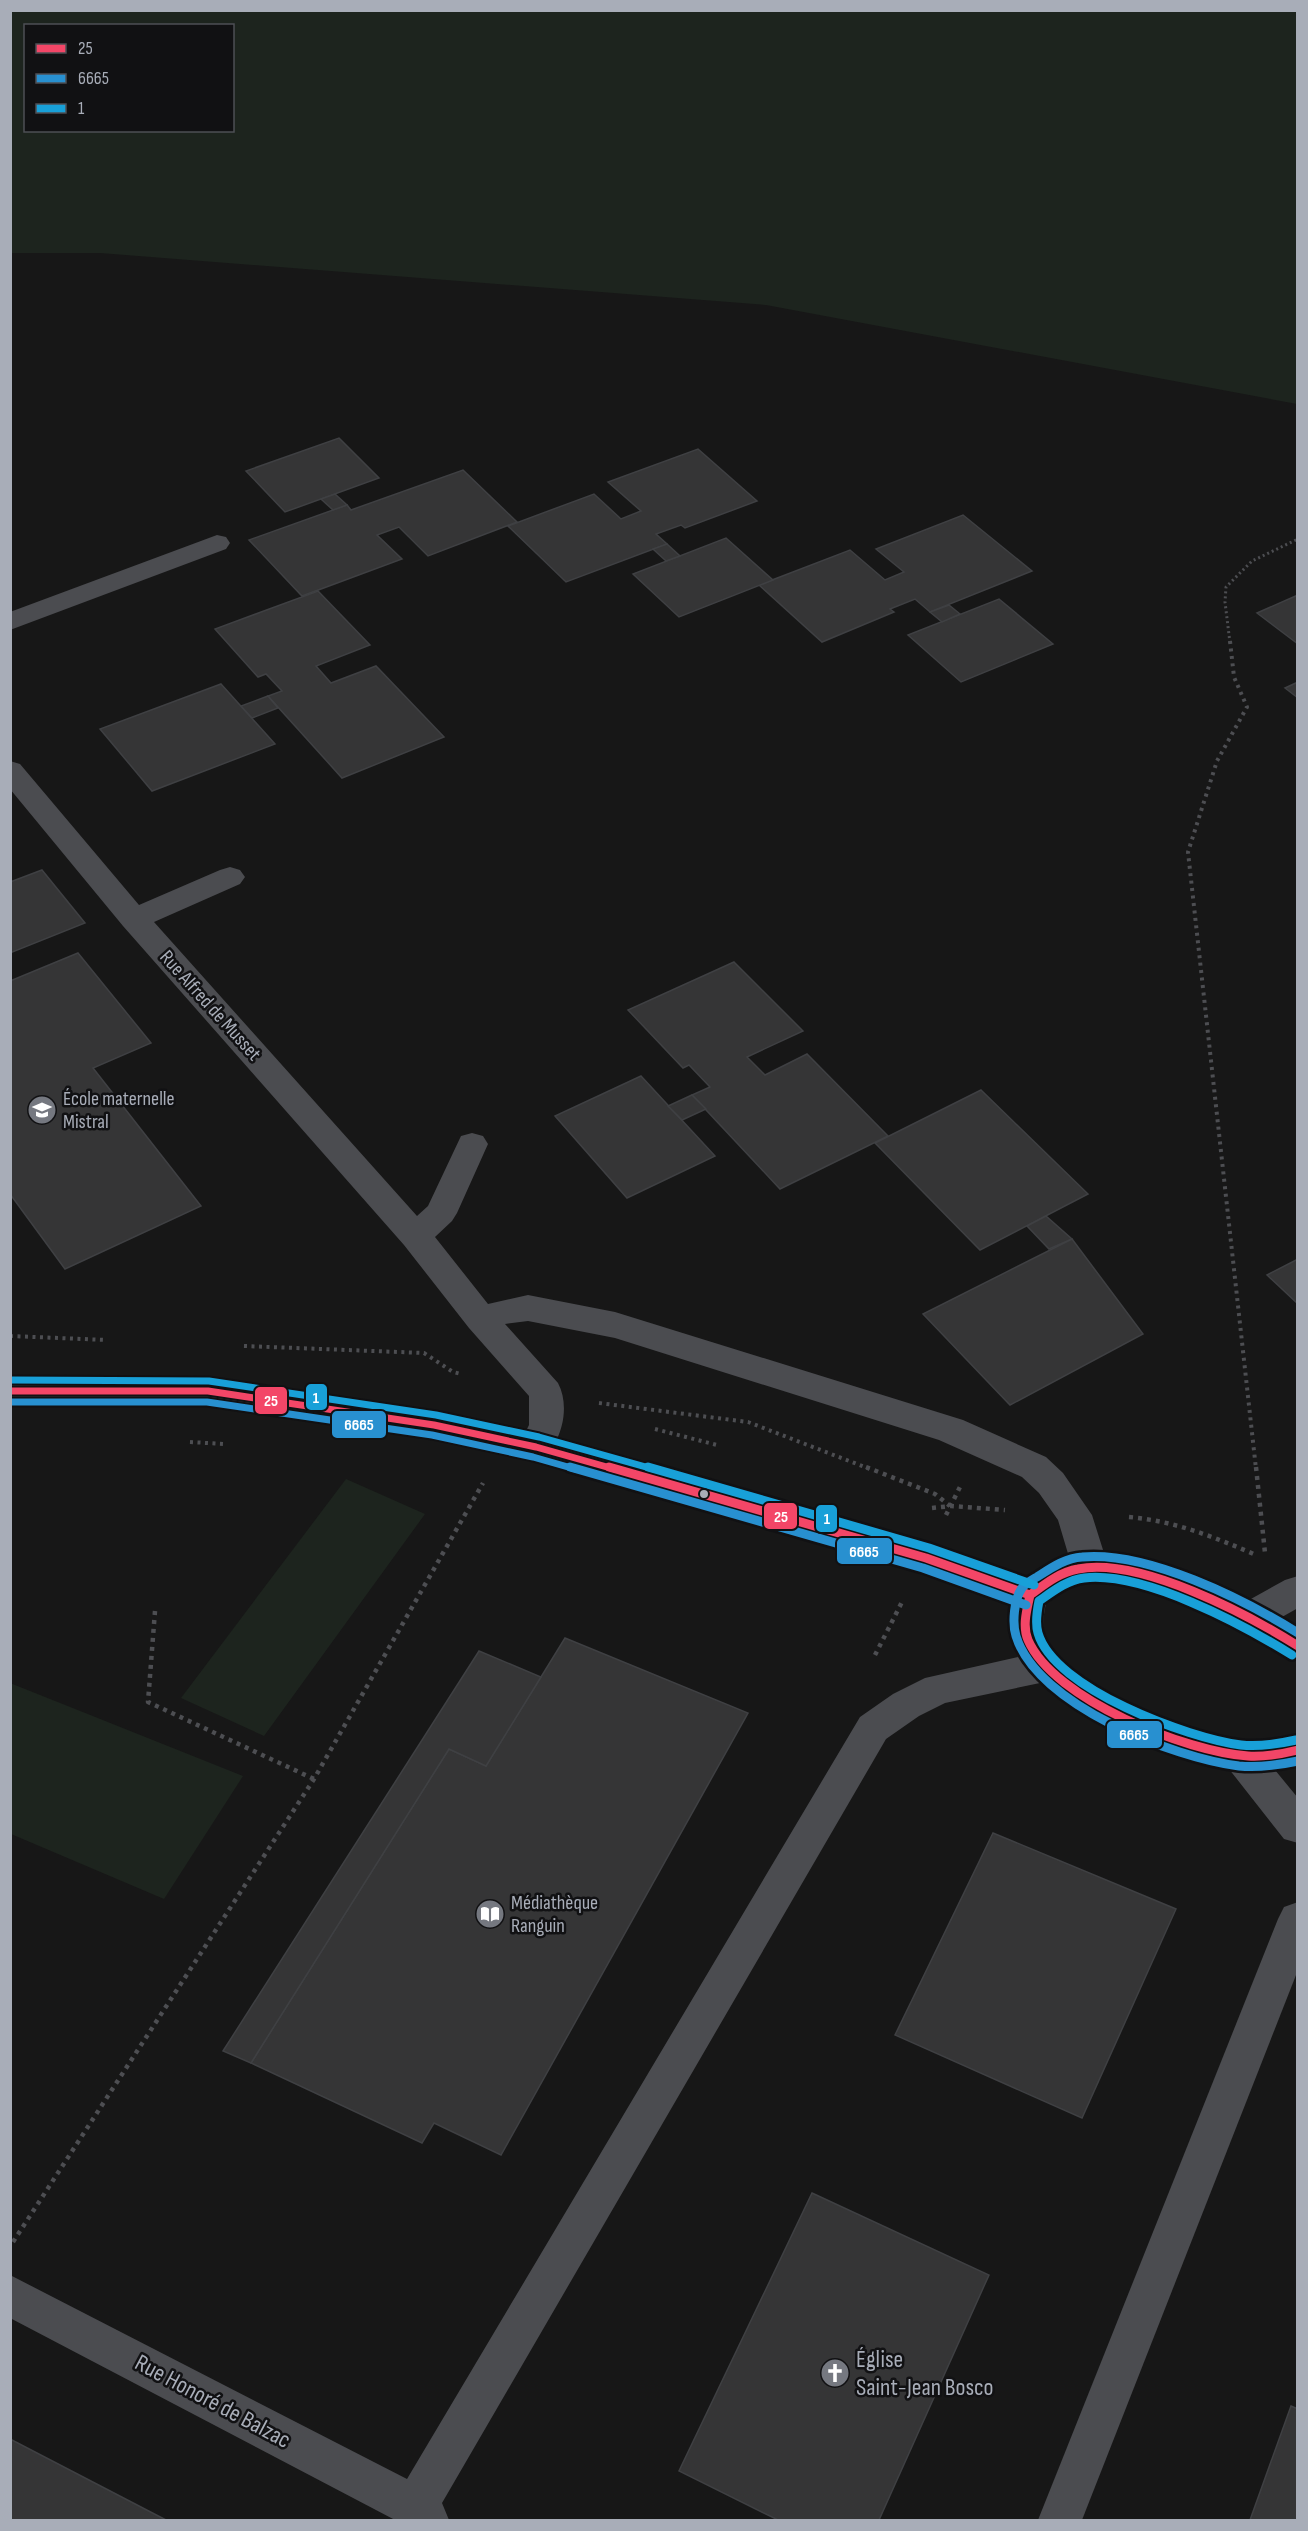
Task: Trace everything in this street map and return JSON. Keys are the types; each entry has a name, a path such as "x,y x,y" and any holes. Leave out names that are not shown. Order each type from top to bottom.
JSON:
{"street":[{"path":"10,622 217,543"},
{"name":"Rue Alfred de Musset","path":"10,770 134,919 416,1236 481,1319 546,1392 546,1425 536,1448"},
{"path":"134,919 230,877"},
{"path":"416,1236 441,1213 472,1144"},
{"path":"481,1319 501,1312 528,1308 615,1325 951,1430 1034,1467 1051,1483 1074,1515 1090,1566"},
{"path":"10,1391 208,1391 434,1425 536,1448 926,1558 1030,1595"},
{"path":"1298,1646 1251,1617 1212,1599 1141,1575 1090,1566 1056,1575 1030,1595 1025,1620 1030,1646 1045,1667 1086,1697 1131,1721 1187,1743 1240,1755 1278,1755 1298,1750"},
{"path":"1251,1617 1298,1590"},
{"path":"421,2514 873,1728 906,1705 938,1689 1045,1667"},
{"path":"1240,1755 1298,1827"},
{"path":"1060,2520 1298,1919"},
{"name":"Rue Honoré de Balzac","path":"10,2295 421,2514"}],"path":[{"path":"1123,1517 1161,1520 1219,1539 1265,1560 1188,852 1217,761 1247,707 1234,677 1225,602 1226,587 1252,561 1298,539"},
{"path":"587,1401 748,1422 935,1494 951,1506"},
{"path":"10,2245 314,1779 485,1477"},
{"path":"875,1655 906,1595"},
{"path":"155,1611 148,1702 314,1779"}],"shaded area":[{"path":"10,11 1297,11 1297,404 766,305 100,253 11,253"},
{"path":"346,1479 425,1514 264,1736 181,1698"},
{"path":"10,1683 243,1776 164,1899 11,1834"}],"building":[{"path":"339,438 379,478 285,512 246,471"},
{"path":"698,449 757,501 685,528 681,525 656,534 667,544 566,582 508,526 594,494 621,519 641,511 608,482"},
{"path":"463,470 517,522 428,556 399,527 377,535 402,559 302,596 249,540 347,505 351,510"},
{"path":"335,494 347,505 333,510 321,499"},
{"path":"963,515 1032,571 930,612 915,599 890,609 894,612 822,642 759,585 850,550 885,580 904,572 876,549"},
{"path":"726,538 773,580 679,617 633,574"},
{"path":"667,544 680,556 666,561 653,549"},
{"path":"318,591 370,645 316,666 331,683 376,666 444,737 342,778 268,696 282,691 266,674 258,677 215,629"},
{"path":"1298,595 1298,644 1257,613"},
{"path":"999,599 1053,644 961,682 908,635"},
{"path":"949,605 960,614 942,622 930,612"},
{"path":"1298,682 1298,698 1285,688"},
{"path":"221,684 275,744 152,791 100,729"},
{"path":"268,696 278,708 252,718 241,706"},
{"path":"42,870 85,923 10,953 10,882"},
{"path":"78,953 151,1043 93,1068 201,1206 65,1269 10,1194 10,981"},
{"path":"734,962 803,1031 747,1057 765,1075 807,1054 888,1136 780,1189 692,1095 710,1087 689,1065 683,1068 628,1010"},
{"path":"641,1076 715,1156 627,1198 555,1116"},
{"path":"981,1090 1088,1194 980,1250 875,1143"},
{"path":"692,1095 706,1109 682,1120 668,1106"},
{"path":"1046,1216 1072,1239 1049,1249 1027,1226"},
{"path":"1072,1239 1143,1334 1010,1405 923,1314"},
{"path":"1298,1259 1298,1304 1267,1275"},
{"name":"Médiathèque Ranguin","path":"565,1638 748,1713 501,2155 434,2123 422,2143 251,2063 449,1749 486,1766"},
{"path":"479,1651 541,1677 486,1766 449,1749 251,2063 223,2051"},
{"path":"993,1833 1176,1909 1082,2118 895,2035"},
{"name":"Église Saint-Jean Bosco","path":"812,2193 989,2275 879,2520 778,2520 679,2471"},
{"path":"1291,2406 1298,2409 1298,2520 1250,2520"},
{"path":"10,2439 166,2520 10,2520"}],"transit line":[{"name":"1","path":"10,1380 209,1381 436,1415 539,1437 707,1484 929,1548 1034,1585"},
{"name":"25","path":"10,1391 208,1391 434,1425 536,1447 704,1494 926,1558 1030,1595"},
{"name":"6665","path":"10,1402 207,1402 432,1435 533,1457 701,1504 923,1568 1026,1605"},
{"name":"6665","path":"1298,1633 1224,1593 1162,1570 1105,1557 1076,1558 1047,1570 1022,1588 1017,1598 1015,1611 1016,1636 1027,1661 1048,1684 1077,1705 1110,1724 1181,1752 1213,1761 1254,1767 1298,1761"},
{"name":"25","path":"1298,1646 1253,1620 1194,1592 1133,1572 1106,1568 1076,1569 1049,1582 1030,1595 1026,1618 1028,1640 1041,1661 1062,1681 1089,1700 1120,1716 1185,1742 1239,1755 1268,1756 1298,1750"},
{"name":"1","path":"1292,1655 1221,1616 1132,1583 1106,1578 1078,1579 1039,1601 1036,1619 1037,1633 1051,1657 1098,1693 1159,1722 1218,1741 1255,1746 1296,1740"}],"place":[{"name":"École maternelle Mistral","path":"42,1110"},
{"name":"Médiathèque Ranguin","path":"490,1914"},
{"name":"Église Saint-Jean Bosco","path":"835,2373"}]}
